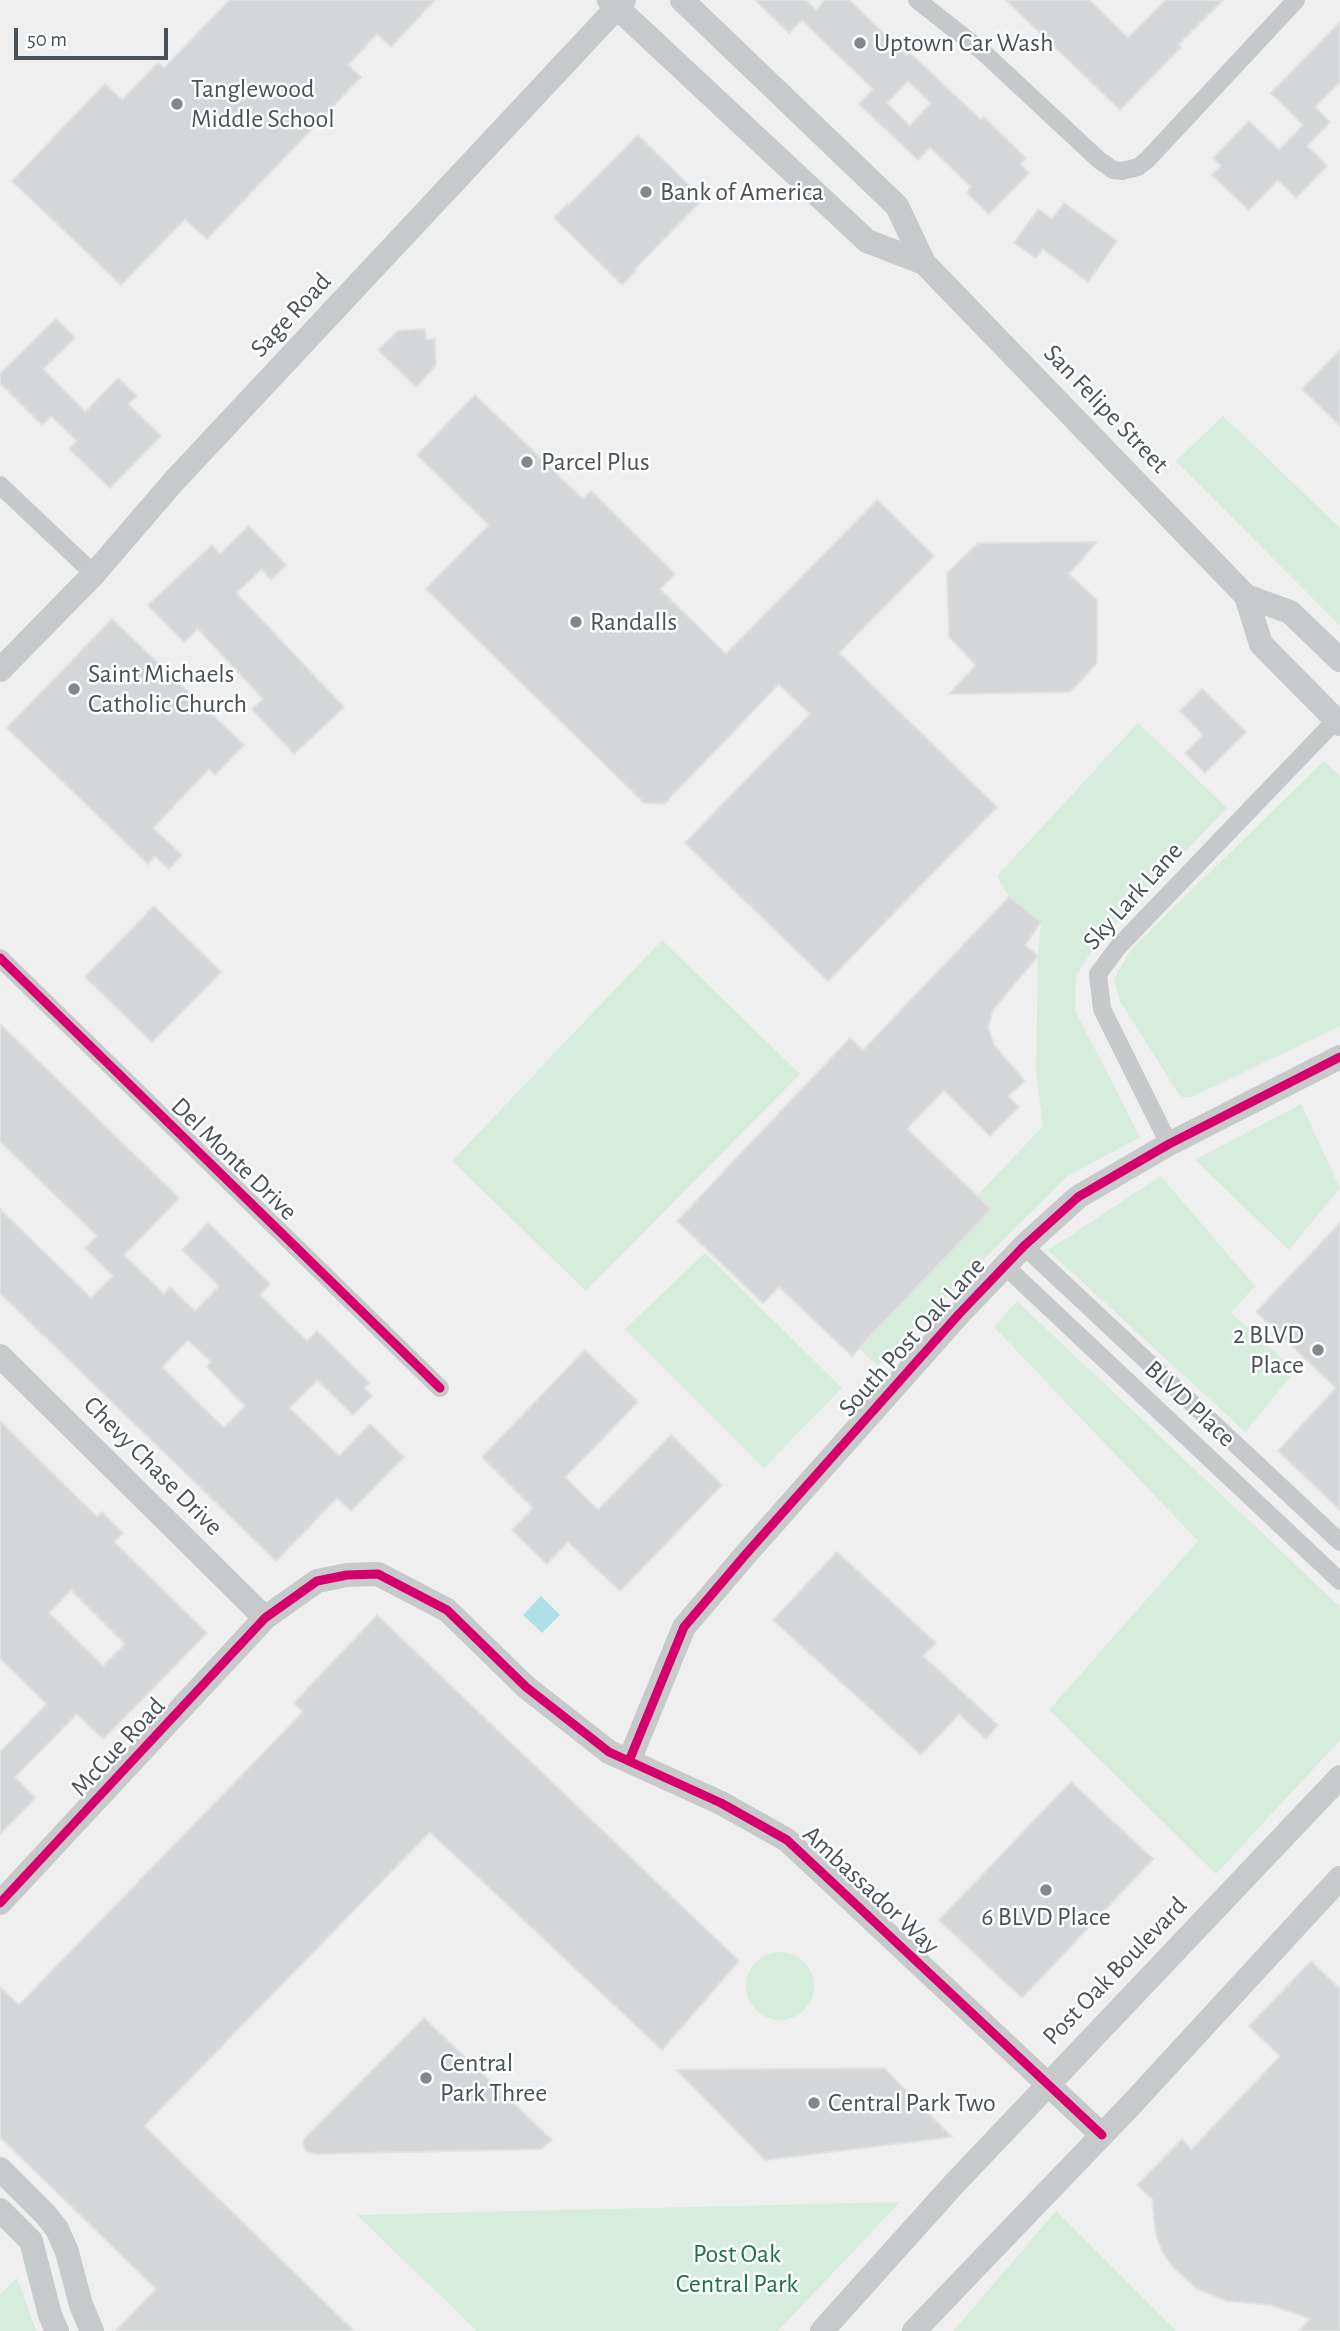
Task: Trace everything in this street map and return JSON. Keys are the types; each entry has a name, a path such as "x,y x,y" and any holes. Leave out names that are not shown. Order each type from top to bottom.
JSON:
{"main road":[{"name":"San Felipe Street","path":"682,0 897,206 924,263 1245,596 1261,643 1338,722"},
{"name":"San Felipe Street","path":"617,2 867,242 924,263"},
{"name":"Sage Road","path":"0,670 94,574 174,481 617,2"},
{"name":"San Felipe Street","path":"1245,596 1290,612 1340,660"},
{"name":"South Post Oak Lane","path":"629,1761 684,1627 959,1314 1024,1246 1078,1197 1169,1144 1340,1057"},
{"name":"Chevy Chase Drive","path":"0,1356 265,1619"},
{"name":"Ambassador Way","path":"265,1619 317,1581 347,1575 378,1574 447,1610 526,1687 609,1752 722,1803 787,1840 1102,2135"},
{"name":"McCue Road","path":"0,1903 265,1619"},
{"name":"Post Oak Boulevard","path":"822,2331 931,2209 1340,1777"},
{"path":"914,2331 1102,2135 1340,1878"},
{"path":"0,2169 57,2229 92,2331"},
{"path":"0,2210 31,2241 50,2315 57,2331"}],"street":[{"path":"918,0 982,51 1099,160 1113,170 1122,171 1138,167 1147,160 1296,0"},
{"path":"0,485 94,574"},
{"name":"Sky Lark Lane","path":"1169,1144 1102,1009 1098,974 1118,947 1338,722"},
{"name":"Del Monte Drive","path":"0,958 440,1388"},
{"name":"BLVD Place","path":"1024,1246 1340,1542"},
{"name":"BLVD Place","path":"1005,1266 1340,1581"}],"green space":[{"path":"1223,416 1340,528 1340,626 1176,461"},
{"path":"1138,723 1227,808 1095,946 1076,976 1075,1010 1140,1137 1066,1177 878,1366 845,1335 1043,1126 1036,1072 1041,922 1009,897 997,876"},
{"path":"1324,761 1340,776 1340,1026 1192,1097 1182,1097 1120,1001 1114,979 1132,948"},
{"path":"662,940 800,1074 586,1291 452,1161"},
{"path":"1301,1104 1340,1188 1289,1250 1195,1160"},
{"path":"1161,1176 1255,1286 1231,1313 1296,1370 1245,1432 1048,1250"},
{"path":"705,1253 842,1388 764,1468 625,1329"},
{"path":"1017,1301 1340,1607 1340,1740 1216,1874 1049,1710 1198,1541 994,1327"},
{"path":"787,1952 808,1967 814,1979 812,1999 804,2010 787,2020 773,2020 756,2010 748,1999 746,1979 756,1962 767,1954"},
{"name":"Post Oak Central Park","path":"900,2202 778,2331 477,2331 357,2215"},
{"path":"1056,2211 1176,2331 953,2331"},
{"path":"17,2278 36,2331 0,2331 0,2295"}],"water":[{"path":"541,1596 560,1615 542,1633 523,1615"}],"building":[{"path":"230,0 435,0 391,47 377,34 348,65 361,77 207,239 185,219 121,285 12,181 105,84 122,100 158,63 164,68"},
{"path":"755,0 806,0 816,10 825,0 849,0 906,55 909,52 981,120 984,117 1026,158 1020,164 1029,173 989,214 967,193 971,187 930,147 918,160 859,104 873,89 802,20 789,33","holes":["908,81 931,103 910,126 887,103"]},
{"path":"1006,0 1089,0 1128,38 1166,0 1223,0 1120,110"},
{"path":"1340,22 1340,82 1315,107 1330,122 1307,146 1327,166 1296,198 1278,180 1249,210 1212,175 1221,166 1213,158 1249,121 1279,150 1303,125 1271,93"},
{"path":"638,135 703,199 622,285 554,218"},
{"path":"1064,203 1117,241 1088,282 1043,249 1036,258 1014,243 1038,209 1052,219"},
{"path":"56,319 75,338 43,369 85,412 118,378 137,396 128,404 161,436 110,488 69,449 77,441 51,416 42,425 0,383 0,374"},
{"path":"425,329 426,340 435,339 436,365 416,387 378,350 398,331"},
{"path":"1340,350 1340,426 1302,389"},
{"path":"475,395 583,499 591,491 675,574 660,589 726,654 877,500 934,556 839,653 997,807 828,981 685,843 810,714 779,684 664,804 644,803 426,589 489,525 417,455"},
{"path":"249,526 286,565 271,580 262,569 236,593 344,707 294,754 252,709 263,699 198,629 184,642 148,605 212,545 220,554"},
{"path":"1097,542 1069,574 1097,600 1097,663 1070,692 949,694 976,665 949,637 947,573 978,543"},
{"path":"112,619 244,745 215,775 209,769 153,828 182,855 169,869 155,856 148,864 7,728"},
{"path":"1202,689 1246,732 1205,773 1185,753 1203,735 1180,711"},
{"path":"1009,897 1041,922 1025,945 1038,956 993,1010 988,1027 994,1045 1025,1081 1008,1096 1019,1107 990,1136 944,1090 907,1129 991,1209 852,1356 779,1287 763,1303 677,1221 850,1038 863,1050"},
{"path":"154,906 221,972 152,1042 85,977"},
{"path":"0,1024 179,1198 124,1255 164,1294 170,1287 195,1311 219,1286 182,1250 208,1223 270,1284 260,1295 307,1341 317,1331 370,1383 364,1388 372,1396 353,1415 317,1380 289,1408 339,1456 370,1424 404,1457 351,1511 337,1498 276,1561 0,1293 0,1209 91,1298 113,1276 85,1248 97,1236 0,1141","holes":["188,1340 211,1362 207,1367 245,1406 224,1428 162,1367"]},
{"name":"2 BLVD Place","path":"1340,1223 1340,1510 1278,1451 1336,1388 1256,1312"},
{"path":"585,1350 638,1402 565,1477 598,1510 671,1435 722,1485 620,1591 568,1542 547,1564 512,1530 533,1508 482,1457"},
{"path":"0,1421 97,1517 102,1512 123,1533 114,1542 207,1633 103,1739 77,1714 15,1777 35,1798 0,1834 0,1752 47,1704 0,1658","holes":["71,1590 125,1644 103,1666 49,1613"]},
{"path":"837,1552 936,1643 923,1656 998,1725 986,1739 959,1714 921,1755 773,1620"},
{"path":"377,1615 739,1961 662,2050 430,1832 144,2126 354,2331 116,2331 156,2289 0,2137 0,1987 19,2005 303,1712 294,1703"},
{"name":"6 BLVD Place","path":"1071,1782 1153,1859 1022,1998 939,1920"},
{"path":"1311,1961 1340,1989 1340,2331 1299,2331 1310,2319 1271,2305 1227,2301 1197,2289 1172,2266 1162,2251 1156,2235 1152,2199 1137,2185 1182,2139 1191,2150 1280,2056 1249,2026"},
{"name":"Central Park Three","path":"424,2018 552,2140 541,2149 316,2154 307,2152 303,2141 308,2135"},
{"name":"Central Park Two","path":"884,2068 952,2137 765,2160 677,2070"}],"cycle path":[{"path":"0,958 440,1388"},
{"path":"629,1761 684,1627 959,1314 1024,1246 1078,1197 1169,1144 1340,1057"},
{"path":"0,1903 265,1618 317,1581 347,1575 378,1574 447,1610 526,1687 609,1752 721,1803 787,1840 1102,2135"}],"place":[{"name":"Uptown Car Wash","path":"860,43"},
{"name":"Tanglewood Middle School","path":"177,104"},
{"name":"Bank of America","path":"646,192"},
{"name":"Parcel Plus","path":"527,462"},
{"name":"Randalls","path":"576,622"},
{"name":"Saint Michaels Catholic Church","path":"74,689"},
{"name":"2 BLVD Place","path":"1318,1350"},
{"name":"6 BLVD Place","path":"1046,1890"},
{"name":"Central Park Three","path":"426,2078"},
{"name":"Central Park Two","path":"814,2103"}]}
